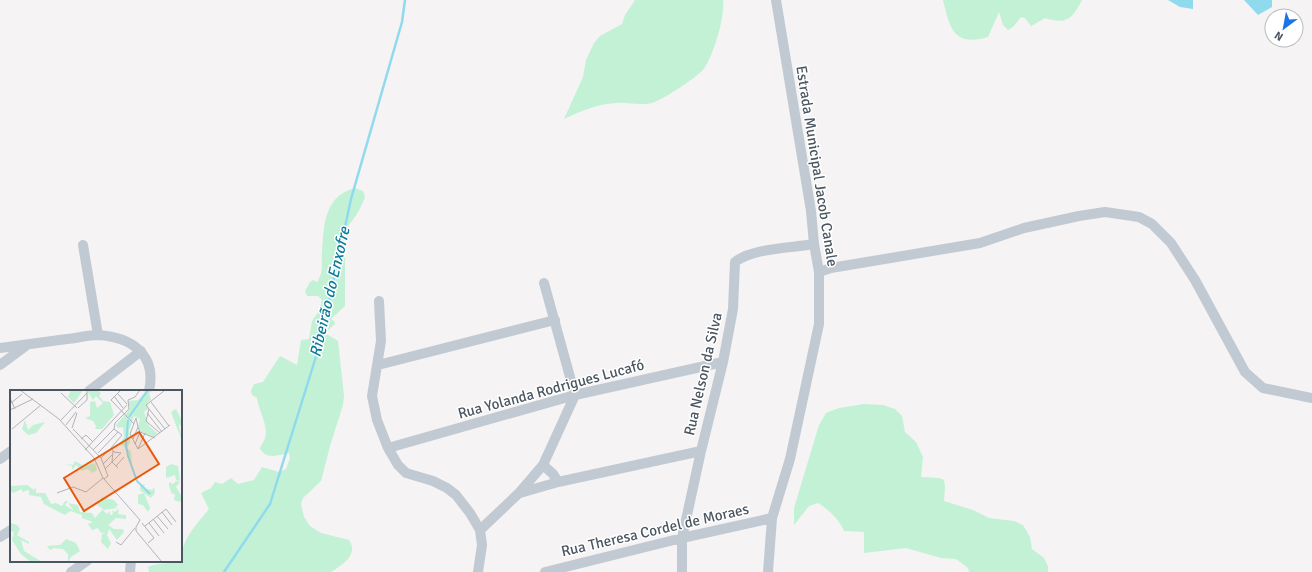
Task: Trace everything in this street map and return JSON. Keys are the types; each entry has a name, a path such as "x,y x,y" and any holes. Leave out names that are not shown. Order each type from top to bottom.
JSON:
{"street":[{"name":"Estrada Municipal Jacob Canale","path":"768,572 772,518 790,459 819,324 819,272 814,244 811,211 776,0"},
{"path":"819,272 831,268 980,243 1024,228 1079,216 1105,212 1139,217 1152,224 1171,243 1195,280 1245,372 1263,388 1312,398"},
{"name":"Rua Nelson da Silva","path":"682,572 682,538 701,451 723,362 733,308 735,262 741,257 754,253 814,244"},
{"path":"82,245 98,335"},
{"path":"480,530 519,493 543,465 575,394 544,283"},
{"path":"379,301 381,342 372,396 377,420 388,448 398,466 406,473 433,481 456,495 470,513 480,530 482,545 478,572"},
{"path":"378,365 555,320"},
{"path":"0,348 98,335 125,341 141,351 151,369 149,390"},
{"path":"0,365 28,344"},
{"path":"90,390 141,351"},
{"name":"Rua Yolanda Rodrigues Lucafó","path":"388,448 575,394 723,362"},
{"path":"0,459 10,451"},
{"path":"519,493 558,482 701,451"},
{"path":"543,465 553,474 558,482"},
{"name":"Rua Theresa Cordel de Moraes","path":"545,572 682,538 772,518"},
{"path":"0,538 10,531"},
{"path":"71,572 86,562"}],"green space":[{"path":"635,0 723,0 721,25 712,53 705,67 696,76 680,87 652,103 616,103 596,106 564,119 583,77 586,60 594,43 600,36 622,24 625,15"},
{"path":"943,0 1082,0 1075,12 1068,19 1059,21 1045,18 1031,26 1025,18 1021,17 1013,27 1008,30 1003,25 999,12 988,37 967,39 960,37 951,27"},
{"path":"355,188 363,191 365,197 358,213 340,236 345,255 345,306 331,319 335,322 335,324 325,333 338,341 344,396 343,405 321,481 303,498 301,504 304,517 310,526 321,533 349,540 352,545 351,555 344,563 331,572 149,572 148,567 153,565 182,562 182,553 186,540 194,527 209,509 201,493 211,488 215,482 222,484 231,478 238,484 254,480 262,467 279,472 286,469 290,458 289,453 270,456 266,455 260,449 265,438 266,428 257,398 252,395 251,391 254,384 263,382 280,356 297,365 301,340 309,339 312,321 319,311 322,300 318,296 307,296 305,291 310,282 313,280 317,282 321,275 325,222 331,205 345,192"},
{"path":"864,404 883,405 895,409 902,416 905,432 916,442 923,457 921,477 939,478 944,480 944,501 973,510 989,518 1014,521 1023,525 1030,537 1032,549 1044,558 1048,566 1048,572 969,572 968,568 956,559 941,558 906,548 864,553 864,532 844,531 840,523 833,515 818,503 809,506 794,525 794,508 819,425 826,413 839,408"}],"water":[{"path":"1168,0 1193,0 1193,9 1180,7"},
{"path":"1244,0 1272,0 1272,7 1264,8 1264,12 1258,15"}],"waterway":[{"name":"Ribeirão do Enxofre","path":"224,572 270,504 319,347 351,199 402,22 405,0"}]}
